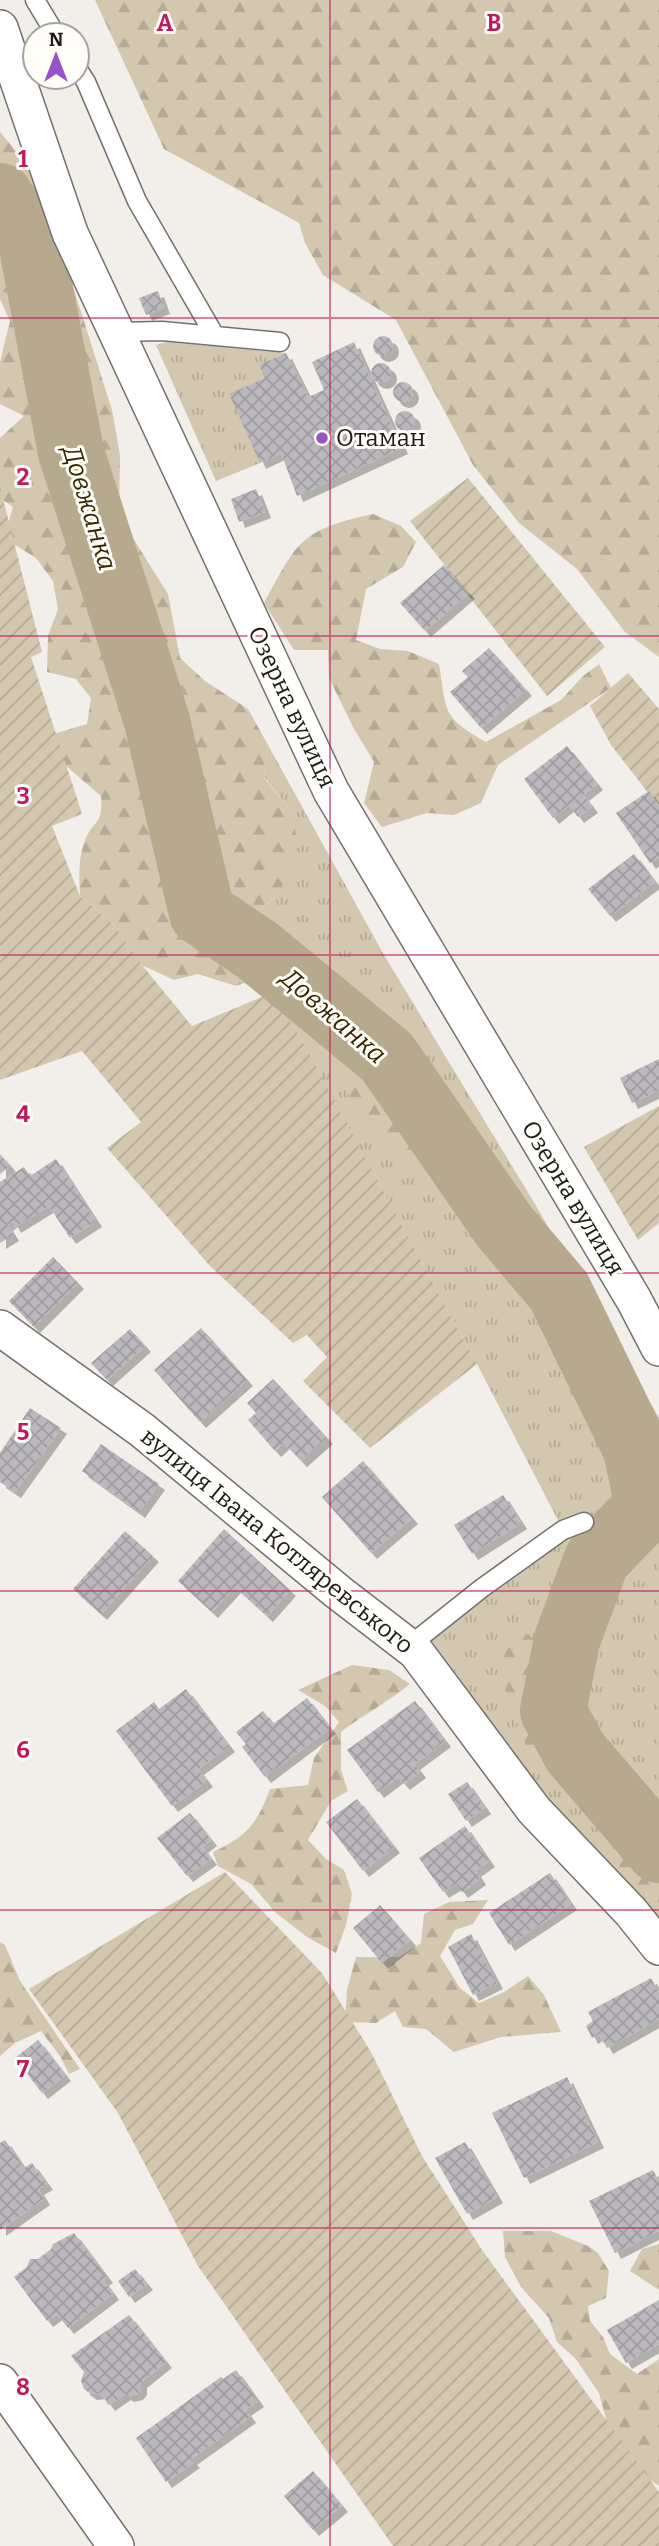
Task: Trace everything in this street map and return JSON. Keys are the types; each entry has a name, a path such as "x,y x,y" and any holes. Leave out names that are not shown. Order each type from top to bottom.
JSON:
{"street":[{"name":"Озерна вулиця","path":"0,28 71,233 331,792 659,1348"},
{"name":"вулиця Івана Котляревського","path":"0,1328 142,1430 409,1646 424,1662 534,1810 631,1912 659,1947"},
{"path":"0,2382 116,2546"}],"lane":[{"path":"35,0 48,21"},
{"path":"90,91 137,201 215,336"},
{"path":"117,332 162,331 280,342"},
{"path":"409,1646 482,1588 553,1537 584,1522"}],"green space":[{"path":"95,0 659,0 659,657 625,632 577,569 519,523 473,465 396,320 323,275 305,243 299,223 164,149"},
{"path":"0,132 39,179 112,410 120,455 119,516 168,594 180,658 205,681 248,709 268,745 264,778 292,812 298,847 281,889 261,911 252,980 236,986 198,974 174,980 142,965 116,927 80,896 81,854 88,834 99,818 101,796 66,766 50,735 87,724 91,698 76,679 47,672 48,636 58,609 53,581 36,558 4,538 13,507 0,498 0,438 24,416 0,404 0,362 10,321 0,299"},
{"path":"166,342 286,353 260,365 265,378 260,463 216,481 156,345"},
{"path":"468,478 605,647 547,696 410,521"},
{"path":"0,487 42,652 31,657 82,814 52,826 80,896 116,927 142,965 192,1026 267,995 294,1026 477,1364 370,1448 303,1381 327,1357 307,1335 293,1343 210,1266 107,1148 141,1122 82,1051 0,1080"},
{"path":"373,514 401,526 416,542 403,567 366,589 356,640 380,649 408,651 439,664 449,712 461,726 486,742 561,700 583,676 599,664 611,688 498,765 481,803 454,815 427,813 382,827 364,803 374,762 329,678 328,650 294,650 264,603 294,551 304,541 330,526"},
{"path":"628,673 659,709 659,807 611,745 590,706"},
{"path":"268,745 384,955 532,1199 659,1418 659,1947 409,1646 563,1530 477,1364 294,1027 252,980 261,911 281,889 292,812 264,777"},
{"path":"278,983 378,1050 508,1187 529,1236 535,1300 510,1296 490,1269 483,1229 418,1167 393,1151 358,1115 343,1081 315,1033 299,1017"},
{"path":"659,1106 659,1223 638,1240 584,1147"},
{"path":"520,1629 545,1647 569,1714 582,1775 574,1792 566,1789 529,1753 499,1674 498,1640"},
{"path":"352,1665 389,1670 410,1684 341,1732 341,1770 348,1791 331,1801 308,1840 326,1859 344,1870 352,1894 346,1925 336,1953 307,1937 276,1913 251,1884 218,1866 213,1852 249,1828 270,1789 308,1785 314,1758 339,1722 325,1706 298,1690"},
{"path":"613,1785 637,1792 659,1813 659,1906 622,1873 614,1856"},
{"path":"225,1872 322,1973 371,2052 422,2156 482,2250 659,2492 659,2546 393,2546 198,2266 118,2113 29,1989"},
{"path":"488,1900 473,1924 455,1930 440,1956 460,1988 479,2003 504,1992 528,1976 544,1995 561,2032 501,2037 454,2052 426,2029 403,2027 395,2011 376,2023 345,2022 347,1990 356,1957 399,1957 421,1943 424,1914 449,1902"},
{"path":"0,1942 5,1945 20,1981 80,2069 69,2074 60,2056 41,2031 15,2043 0,2056"},
{"path":"503,2231 551,2231 588,2246 598,2253 609,2271 606,2298 588,2306 590,2321 603,2337 610,2354 637,2374 659,2359 659,2486 629,2465 613,2445 599,2393 575,2358 557,2342 549,2318 521,2287 505,2257"},
{"path":"659,2244 659,2290 630,2271 642,2249"}],"building":[{"path":"158,291 164,308 146,315 139,298"},
{"path":"383,336 390,339 393,346 390,353 383,356 376,353 373,346 376,339"},
{"path":"354,342 402,448 297,496 281,453 260,463 229,394 265,378 259,365 286,353 308,397 324,390 312,362"},
{"path":"381,363 388,366 391,373 388,380 381,383 374,380 371,373 374,366"},
{"path":"403,382 410,385 413,392 410,399 403,402 396,399 393,392 396,385"},
{"path":"405,411 412,414 415,421 412,428 405,431 398,428 395,421 398,414"},
{"path":"256,489 265,512 239,522 231,499"},
{"path":"444,565 469,593 425,631 400,603"},
{"path":"489,648 526,690 481,728 450,692 468,677 462,671"},
{"path":"567,746 597,784 583,795 592,807 578,817 569,805 553,818 524,779"},
{"path":"649,791 659,805 659,857 650,863 616,813"},
{"path":"634,854 655,882 610,916 588,889"},
{"path":"659,1059 659,1090 632,1103 620,1078"},
{"path":"0,1154 10,1166 0,1174"},
{"path":"56,1159 96,1221 70,1238 49,1206 15,1227 12,1221 7,1225 13,1235 0,1243 0,1182 24,1167 30,1176"},
{"path":"53,1257 78,1283 34,1327 9,1301"},
{"path":"201,1328 247,1380 200,1422 154,1370"},
{"path":"130,1329 145,1346 107,1380 91,1363"},
{"path":"273,1379 327,1438 301,1461 284,1443 275,1451 248,1420 256,1413 247,1403"},
{"path":"30,1408 61,1428 15,1492 0,1482 0,1453"},
{"path":"101,1444 159,1484 139,1512 82,1471"},
{"path":"363,1461 412,1518 371,1553 322,1497"},
{"path":"503,1495 521,1523 472,1554 454,1525"},
{"path":"224,1529 290,1590 267,1616 235,1587 212,1612 178,1581"},
{"path":"125,1531 153,1556 101,1614 73,1589"},
{"path":"186,1689 229,1746 198,1769 207,1781 172,1806 116,1731 154,1702 159,1709"},
{"path":"307,1698 330,1728 265,1777 242,1747 246,1744 236,1732 263,1711 273,1724"},
{"path":"415,1701 445,1741 414,1764 420,1772 404,1784 398,1777 378,1792 347,1750"},
{"path":"467,1782 485,1808 466,1821 448,1794"},
{"path":"357,1799 394,1847 363,1871 326,1822"},
{"path":"190,1813 211,1840 202,1847 211,1859 187,1876 157,1838"},
{"path":"465,1826 489,1861 475,1871 480,1879 462,1892 456,1884 443,1892 419,1858"},
{"path":"550,1873 571,1904 509,1945 489,1913"},
{"path":"380,1905 410,1940 382,1963 353,1928"},
{"path":"471,1934 497,1983 473,1995 448,1947"},
{"path":"651,1978 659,1993 659,2019 607,2048 599,2034 592,2038 586,2026 593,2021 588,2012"},
{"path":"38,2040 65,2075 42,2093 15,2058"},
{"path":"567,2077 598,2142 524,2178 492,2113"},
{"path":"5,2140 24,2168 32,2163 47,2184 38,2189 44,2199 0,2230 0,2143"},
{"path":"465,2142 497,2197 467,2214 435,2158"},
{"path":"653,2170 659,2181 659,2231 615,2253 589,2201"},
{"path":"74,2233 107,2277 103,2280 113,2294 68,2328 57,2314 47,2321 14,2277 27,2267 30,2259 38,2259 51,2249 53,2244"},
{"path":"135,2269 147,2284 129,2297 118,2281"},
{"path":"659,2300 659,2344 626,2363 607,2330"},
{"path":"129,2315 166,2362 141,2382 141,2389 137,2394 125,2394 109,2405 100,2393 91,2394 84,2389 81,2381 84,2372 71,2356"},
{"path":"236,2370 258,2401 245,2410 250,2417 191,2459 194,2462 166,2482 136,2438 221,2377 223,2379"},
{"path":"313,2471 342,2506 313,2530 284,2496"}],"waterway":[{"name":"Довжанка","path":"0,196 31,242 71,452 157,721 202,913 257,950 387,1057 504,1226 559,1291 636,1449 648,1506 597,1559 567,1640 553,1711 575,1752 659,1850"}],"place":[{"name":"Отаман","path":"322,438"}]}
